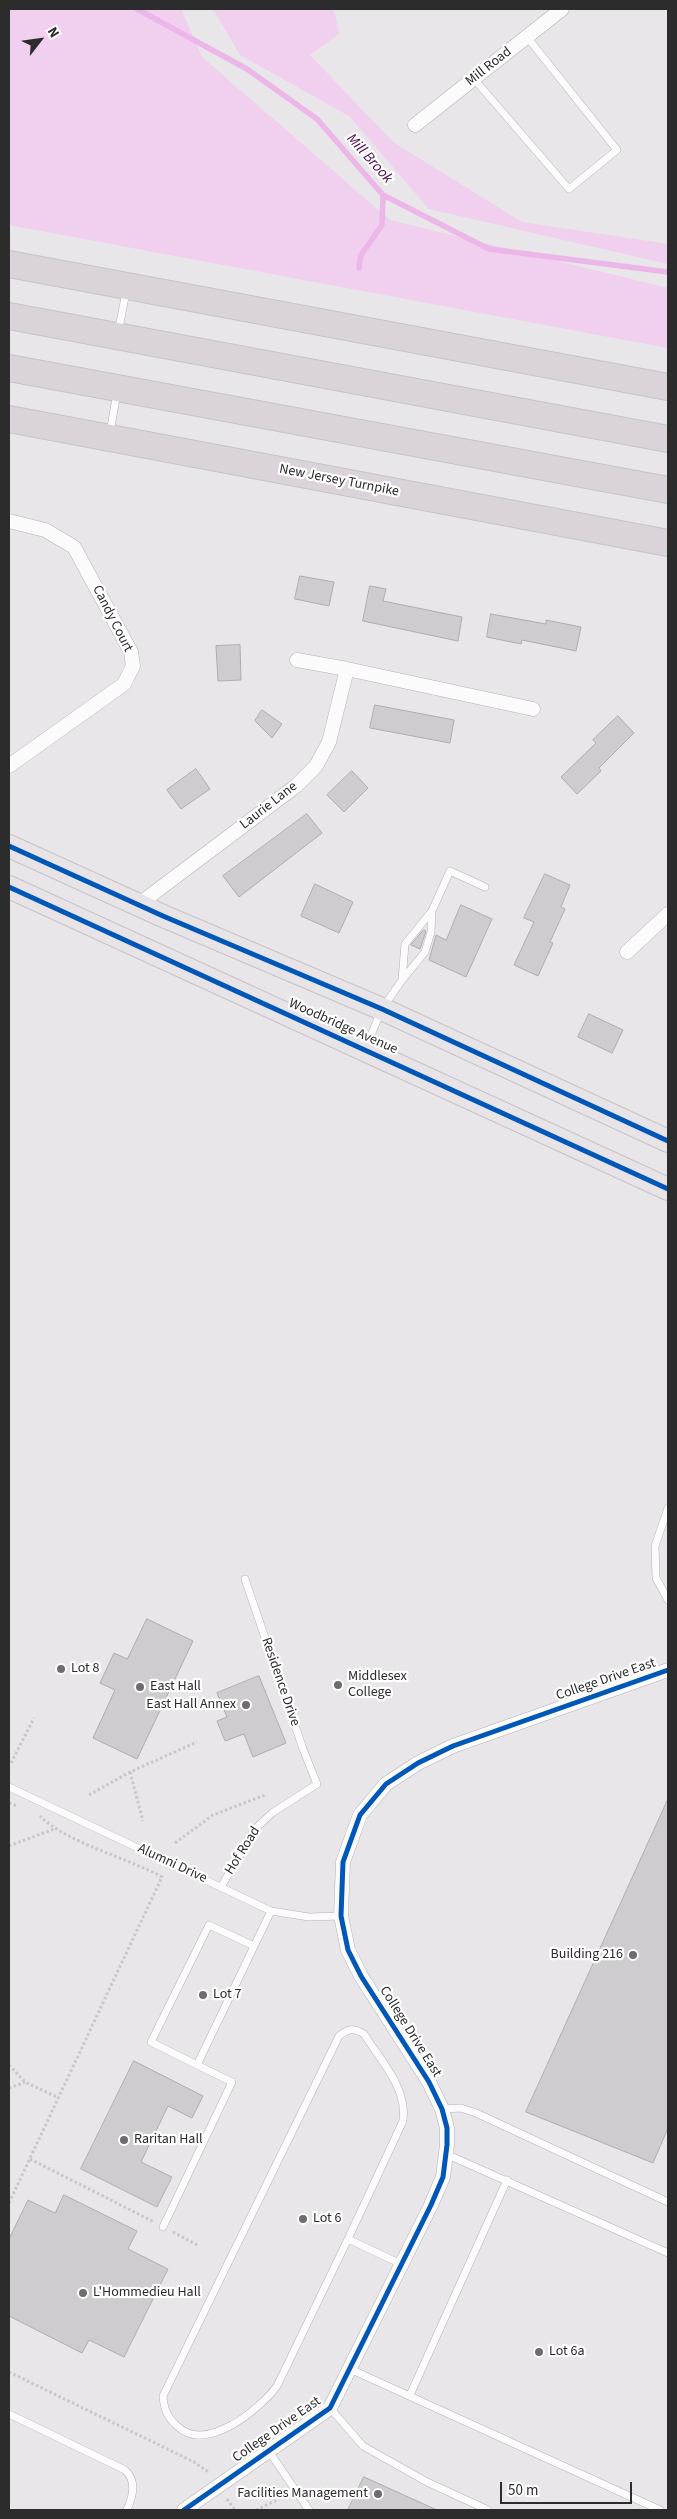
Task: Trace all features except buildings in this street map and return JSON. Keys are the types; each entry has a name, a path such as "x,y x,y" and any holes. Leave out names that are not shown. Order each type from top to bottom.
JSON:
{"highway":[{"path":"9,264 668,387"},
{"path":"9,316 668,439"},
{"path":"9,368 668,490"},
{"name":"New Jersey Turnpike","path":"9,419 668,543"}],"main road":[{"path":"9,846 138,905 382,1009 668,1142"},
{"name":"Woodbridge Avenue","path":"9,887 668,1189"},
{"path":"9,899 110,934"}],"street":[{"name":"Mill Road","path":"415,125 562,9"},
{"name":"Candy Court","path":"9,520 45,530 74,547 130,652 133,666 124,684 9,766"},
{"path":"297,660 533,709"},
{"name":"Laurie Lane","path":"138,905 296,786 316,766 329,742 347,669"},
{"path":"627,952 668,914"},
{"name":"College Drive East","path":"184,2510 330,2408 431,2205 443,2176 447,2128 442,2109 430,2082 362,1976 348,1950 341,1916 343,1862 360,1816 386,1784 418,1763 453,1746 668,1670"}],"lane":[{"path":"474,78 569,189 617,150 527,37"},
{"path":"117,336 128,287"},
{"path":"109,438 118,388"},
{"path":"402,980 404,944 432,911 450,871 485,887"},
{"path":"365,1049 382,1009 425,952 431,932 432,911"},
{"path":"668,1508 655,1546 656,1578 668,1600"},
{"name":"Residence Drive","path":"245,1579 303,1749 317,1784"},
{"name":"Hof Road","path":"221,1887 254,1830 272,1813 317,1784"},
{"name":"Alumni Drive","path":"9,1787 271,1911 309,1917 341,1916"},
{"path":"197,2065 271,1911"},
{"path":"163,2227 232,2082 151,2042 208,1925 254,1946"},
{"path":"355,2029 364,2034 398,2086 405,2112 403,2121 348,2239 277,2386 268,2398 244,2418 226,2428 207,2434 191,2434 180,2428 169,2418 162,2396 340,2036 346,2030 355,2029"},
{"path":"442,2109 461,2108 476,2113 668,2202"},
{"path":"446,2154 668,2253"},
{"path":"410,2395 507,2180"},
{"path":"348,2239 401,2264"},
{"path":"350,2368 660,2510"},
{"path":"330,2408 363,2446 427,2482 488,2510"},
{"path":"9,2414 125,2470 133,2481 133,2493 127,2510"},
{"path":"268,2450 309,2510"}],"path":[{"path":"11,1763 34,1718"},
{"path":"89,1795 130,1772 197,1742"},
{"path":"130,1772 143,1821"},
{"path":"175,1843 213,1815 265,1795"},
{"path":"9,1803 24,1809"},
{"path":"9,2203 162,1878 130,1861 54,1829 39,1815"},
{"path":"9,1846 54,1829"},
{"path":"9,2065 25,2082 59,2098"},
{"path":"9,2088 25,2082"},
{"path":"30,2159 199,2246"},
{"path":"9,2372 194,2462 213,2475"},
{"path":"226,2498 235,2510"},
{"path":"256,2510 281,2498"}],"shaded area":[{"path":"9,9 181,9 202,57 390,220 668,288 668,348 9,225"},
{"path":"213,9 334,9 339,34 310,55 393,142 522,222 668,244 668,264 429,209 349,116 240,55"}],"waterway":[{"name":"Mill Brook","path":"137,9 247,69 317,119 383,195 489,249 668,272"},
{"path":"359,268 361,255 382,225 383,195"}],"cycle path":[{"path":"9,846 163,916 382,1009 668,1141"},
{"path":"9,887 668,1189"},
{"path":"184,2510 330,2408 431,2205 443,2177 447,2128 442,2109 429,2082 361,1976 348,1950 341,1916 343,1862 360,1815 386,1784 418,1763 453,1746 668,1670"}],"place":[{"name":"Lot 8","path":"61,1669"},
{"name":"Middlesex College","path":"338,1685"},
{"name":"East Hall","path":"140,1687"},
{"name":"East Hall Annex","path":"246,1705"},
{"name":"Building 216","path":"633,1955"},
{"name":"Lot 7","path":"203,1995"},
{"name":"Raritan Hall","path":"124,2140"},
{"name":"Lot 6","path":"303,2219"},
{"name":"L'Hommedieu Hall","path":"83,2293"},
{"name":"Lot 6a","path":"539,2352"},
{"name":"Facilities Management","path":"378,2494"}]}
